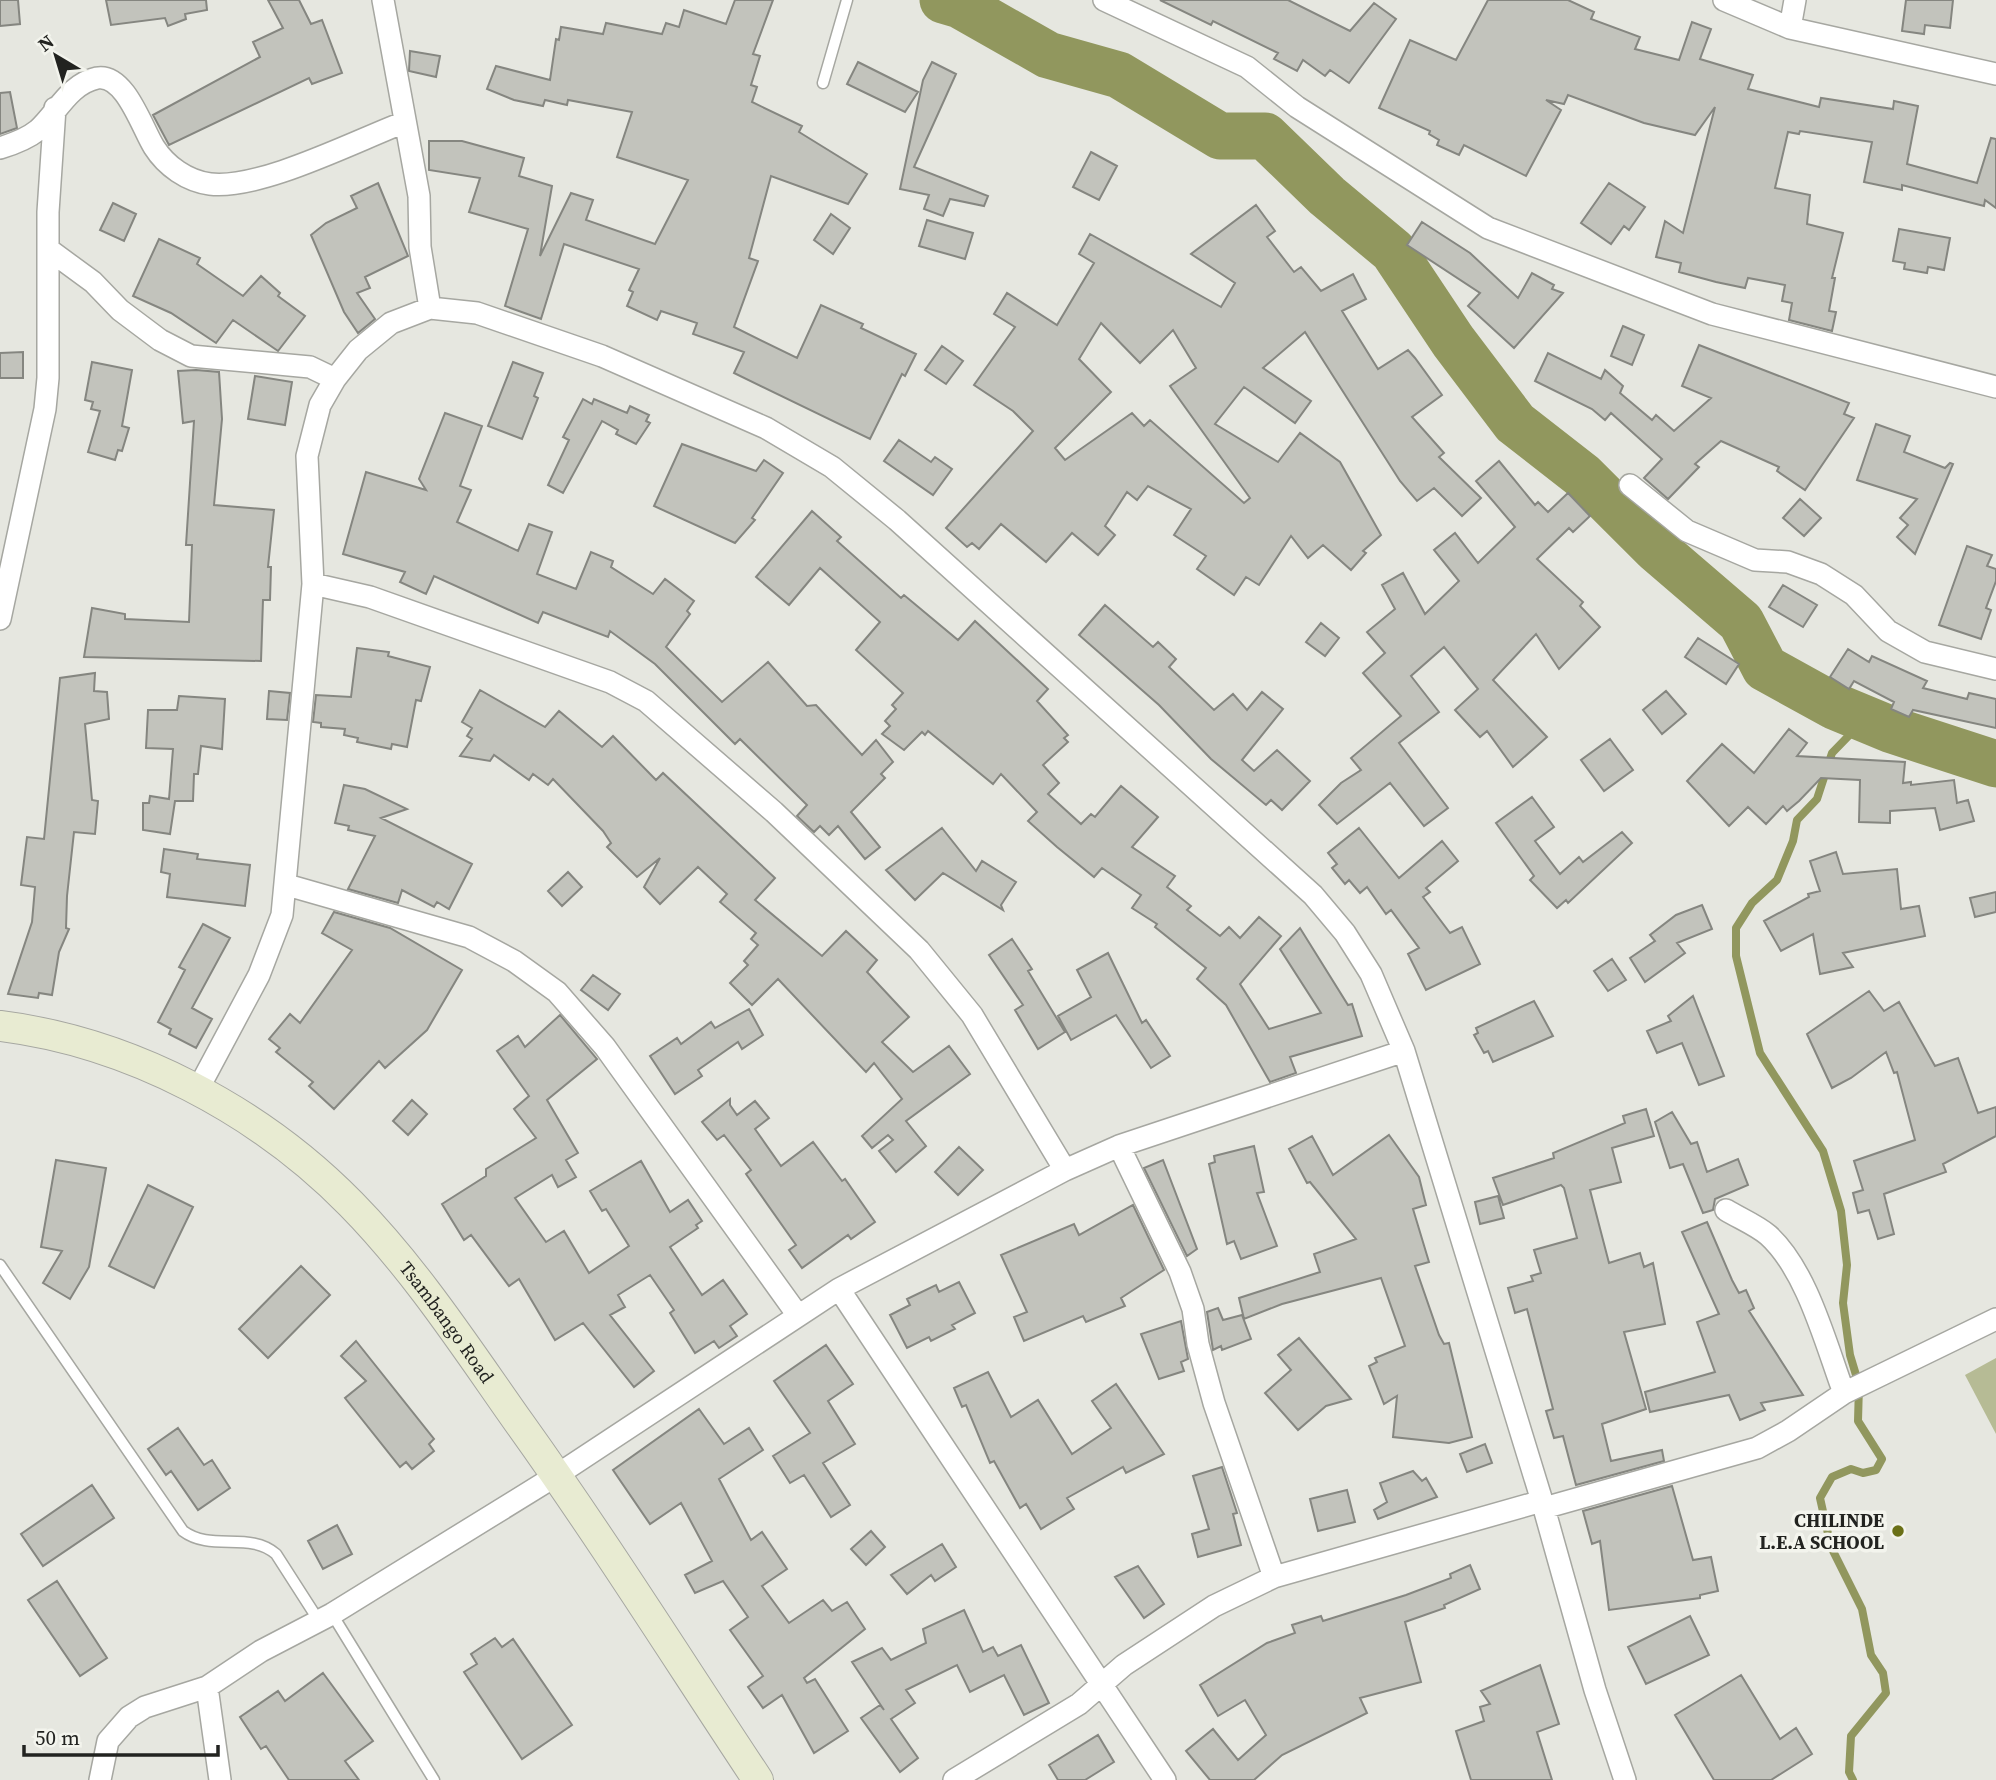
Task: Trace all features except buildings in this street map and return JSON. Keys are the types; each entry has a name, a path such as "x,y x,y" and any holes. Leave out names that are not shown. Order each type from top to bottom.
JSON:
{"street":[{"path":"383,0 419,196 419,247 430,308"},
{"path":"1104,0 1247,66 1297,107 1488,228 1712,314 1996,387"},
{"path":"1724,0 1790,28 1996,74"},
{"path":"1790,28 1795,0"},
{"path":"0,148 15,144 39,129 72,92 97,78 111,79 123,89 155,150 185,178 210,184 250,183 405,122"},
{"path":"0,619 45,409 48,378 48,249 55,108"},
{"path":"48,249 93,282 120,310 160,340 191,356 310,367 335,379"},
{"path":"197,1091 259,975 282,915 287,885 313,584 307,456 320,405 335,379 358,350 391,323 430,308 477,313 602,356 766,428 832,467 897,520 1313,895 1345,933 1371,974 1404,1051 1543,1504 1595,1690 1625,1780"},
{"path":"1630,485 1687,531 1755,560 1788,562 1821,574 1854,595 1888,631 1925,652 1996,669"},
{"path":"313,584 370,597 610,682 646,701 774,812 919,950 972,1016 1065,1170"},
{"path":"287,885 468,937 514,961 557,992 605,1047 797,1314"},
{"name":"Tsambango Road","path":"0,1026 64,1037 102,1048 197,1091 237,1114 307,1163 352,1205 429,1296 556,1475 758,1780"},
{"path":"100,1780 108,1741 129,1717 145,1707 207,1687 261,1651 326,1617 556,1475 797,1314 839,1289 1065,1170 1119,1146 1404,1051"},
{"path":"1119,1146 1180,1272 1193,1309 1198,1344 1214,1403 1274,1577"},
{"path":"1726,1210 1767,1235 1786,1256 1806,1295 1844,1393"},
{"path":"839,1289 1165,1780"},
{"path":"954,1780 1079,1704 1124,1665 1214,1606 1274,1577 1757,1448 1788,1432 1844,1393 1996,1319"},
{"path":"207,1687 220,1780"}],"lane":[{"path":"823,83 847,2"},
{"path":"0,1265 183,1531 201,1541 267,1546 276,1554 326,1617 435,1780"}],"green space":[{"path":"1996,1358 1996,1434 1965,1375"}],"waterway":[{"path":"943,0 960,5 1048,55 1119,75 1220,136 1265,136 1327,196 1393,251 1453,341 1515,423 1583,476 1656,549 1741,622 1765,668 1834,706 1892,730 1996,764"},
{"path":"1853,1780 1849,1772 1851,1736 1886,1693 1883,1673 1871,1655 1862,1609 1831,1547 1820,1498 1832,1477 1851,1469 1863,1473 1876,1470 1882,1459 1858,1421 1859,1385 1850,1355 1843,1303 1847,1265 1841,1211 1823,1151 1760,1053 1736,956 1736,928 1752,903 1777,880 1793,841 1797,820 1817,799 1832,753 1865,719"}],"place":[{"name":"CHILINDE L.E.A SCHOOL","path":"1898,1531"}]}
